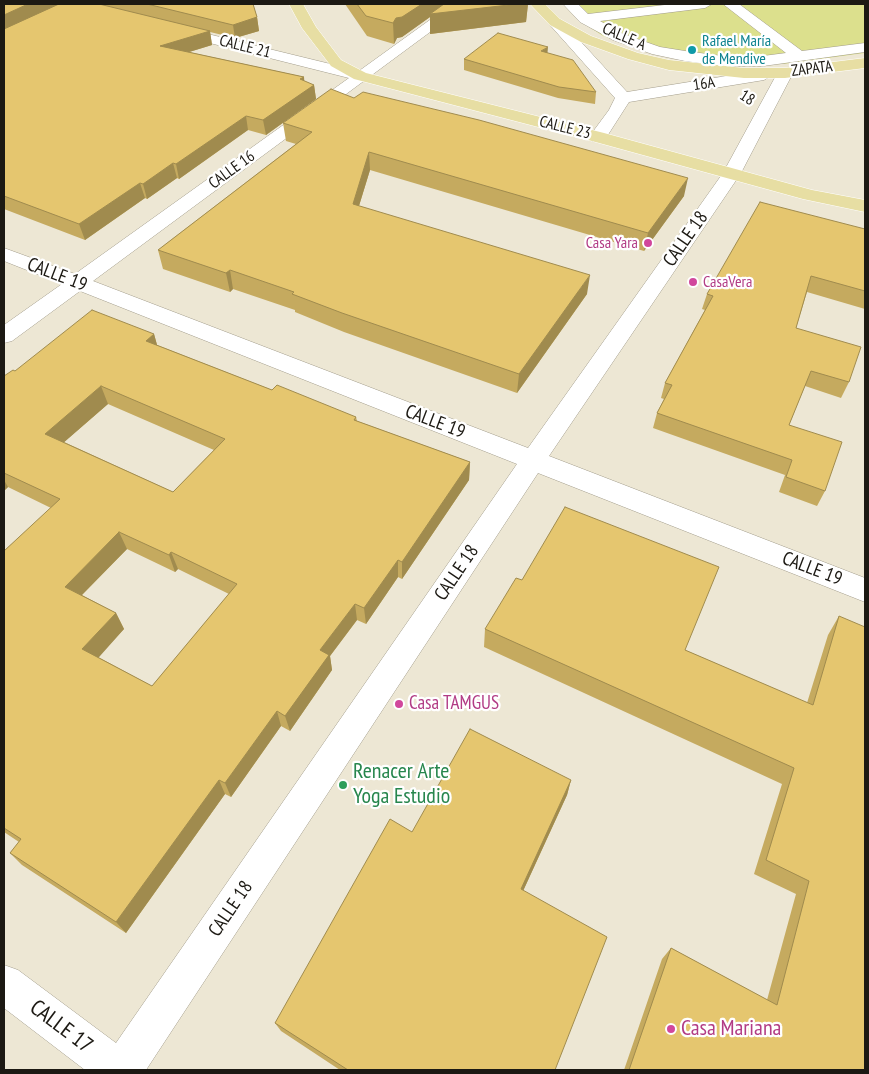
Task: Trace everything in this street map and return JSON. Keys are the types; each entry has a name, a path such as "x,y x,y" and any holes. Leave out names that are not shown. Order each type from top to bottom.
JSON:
{"main road":[{"name":"CALLE 23","path":"296,4 309,28 336,63 360,76 598,137 810,195 865,206"},
{"path":"537,4 555,22"},
{"name":"ZAPATA","path":"555,22 602,46 669,65 744,73 785,73 865,63"}],"street":[{"name":"CALLE 16","path":"4,336 461,4"},
{"name":"CALLE A","path":"570,4 585,19 601,29 636,44 685,56 722,61 762,61 800,57"},
{"path":"585,19 705,4"},
{"path":"730,4 800,57 865,48"},
{"path":"555,22 623,98 617,111 598,137"},
{"name":"CALLE 21","path":"159,26 360,76"},
{"name":"18","path":"669,65 717,82 748,96 760,105 763,116"},
{"name":"16A","path":"623,98 785,73"},
{"name":"CALLE 18","path":"122,1070 533,460 732,174 785,73"},
{"name":"CALLE 19","path":"4,254 865,590"},
{"name":"CALLE 17","path":"4,984 118,1070"}],"green space":[{"path":"563,4 865,4 865,53 783,64 727,65 651,53 603,36 580,21"}],"building":[{"path":"4,4 28,4 4,15"},
{"path":"59,4 99,4 210,31 160,46 304,77 300,79 314,85 263,120 246,116 176,164 173,163 143,184 140,183 79,224 4,196 4,29"},
{"path":"147,4 253,4 257,17 233,25"},
{"path":"357,4 422,4 402,17 396,18 393,23 366,16"},
{"path":"444,4 517,4 430,14"},
{"path":"498,33 548,47 541,51 573,60 596,92 559,87 464,59"},
{"path":"331,89 354,98 363,92 479,120 688,178 648,233 369,152 353,204 590,275 519,374 342,313 292,294 294,292 230,270 226,273 158,250 312,132 283,123"},
{"path":"760,202 865,229 865,291 811,276 796,328 861,347 849,382 811,371 789,425 842,442 825,491 786,477 792,460 657,413 672,385 665,383 713,296 707,294"},
{"path":"92,310 154,334 146,341 272,390 277,385 356,417 354,420 470,462 402,562 398,560 364,608 355,604 320,650 329,655 285,716 277,711 225,783 219,780 116,922 10,853 21,839 4,828 4,551 60,499 4,473 4,376 13,370 15,371","holes":["101,386 225,439 173,492 45,434","119,532 169,555 171,552 237,584 152,686 82,649 116,613 65,587"]},
{"path":"565,507 719,567 685,650 813,705 839,616 865,627 865,1070 629,1070 671,948 777,1005 809,881 766,860 794,768 485,629 516,578 522,580"},
{"path":"470,729 571,780 521,889 607,937 555,1070 348,1070 275,1023 390,819 412,832"}],"place":[{"name":"Rafael María de Mendive","path":"692,50"},
{"name":"Casa Yara","path":"648,243"},
{"name":"CasaVera","path":"693,282"},
{"name":"Casa TAMGUS","path":"399,704"},
{"name":"Renacer Arte Yoga Estudio","path":"343,785"},
{"name":"Casa Mariana","path":"671,1029"}]}
